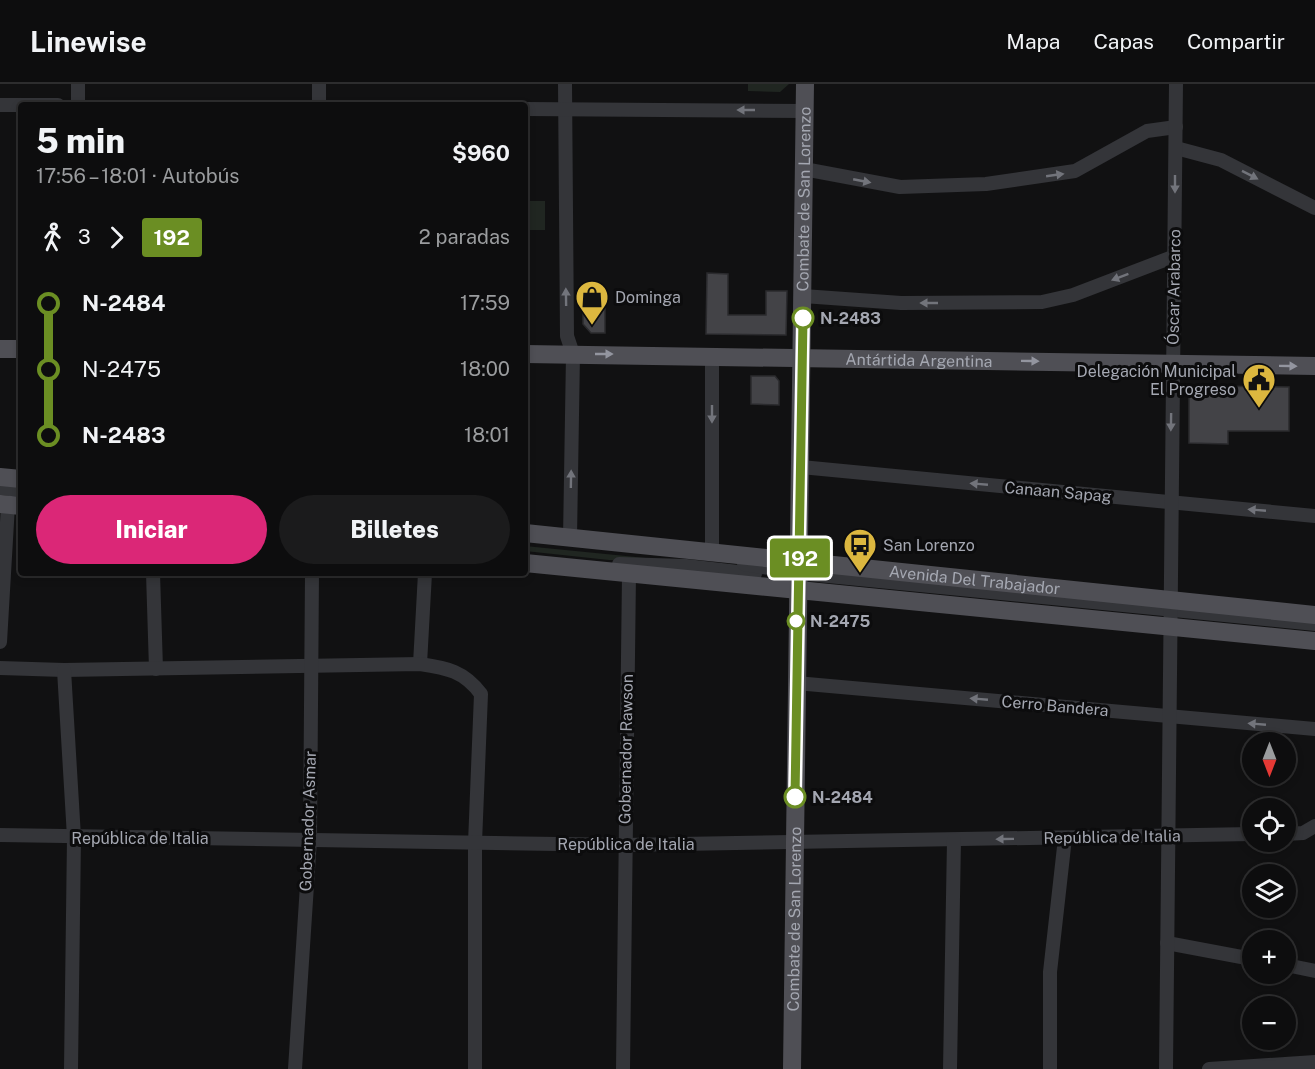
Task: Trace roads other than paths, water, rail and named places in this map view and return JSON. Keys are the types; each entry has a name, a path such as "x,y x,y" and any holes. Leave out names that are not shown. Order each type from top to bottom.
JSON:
{"main road":[{"name":"Combate de San Lorenzo","path":"792,1069 805,84"},
{"path":"0,349 18,350"},
{"name":"Antártida Argentina","path":"528,354 802,356 1315,366"},
{"path":"0,477 18,479"},
{"name":"Avenida Del Trabajador","path":"528,533 712,552 798,575 1170,613 1315,615"},
{"name":"Avenida Del Trabajador","path":"528,564 629,574 798,575 1170,613 1315,641"}],"street":[{"path":"78,84 78,102"},
{"path":"319,84 319,102"},
{"path":"565,84 567,336 573,354 570,537"},
{"name":"Óscar Arabarco","path":"1166,1069 1176,84"},
{"path":"0,105 18,105"},
{"path":"528,109 805,111"},
{"path":"804,169 900,187 986,184 1075,171 1147,131 1176,127"},
{"path":"1176,148 1221,160 1315,208"},
{"path":"803,296 901,303 1042,302 1073,295 1175,256"},
{"path":"712,355 712,552"},
{"name":"Canaan Sapag","path":"801,467 1315,516"},
{"path":"0,488 18,490"},
{"path":"0,642 10,502"},
{"path":"528,542 734,563 798,575"},
{"path":"528,554 621,564 798,575"},
{"path":"813,565 910,575 909,581 813,571 811,568 813,565"},
{"path":"676,569 774,578 782,582 780,585 676,575 676,569"},
{"name":"Gobernador Rawson","path":"623,1069 629,574"},
{"path":"153,576 156,669"},
{"name":"Gobernador Asmar","path":"296,1069 310,838 312,576"},
{"path":"420,664 425,576"},
{"path":"1170,613 1315,624"},
{"path":"1170,613 1315,632"},
{"path":"0,668 64,670 420,664 443,668 470,678 481,694 475,843 475,1069"},
{"path":"64,670 74,837 71,1069"},
{"name":"Cerro Bandera","path":"796,683 1315,729"},
{"path":"1296,833 1303,833 1315,826"},
{"name":"República de Italia","path":"0,835 310,838 624,845 1242,834"},
{"path":"1050,1069 1050,972 1065,838"},
{"path":"950,1069 954,840"},
{"path":"1167,943 1242,957"},
{"path":"1296,967 1315,971"},
{"path":"1209,1069 1281,1067 1315,1062"}],"place":[{"name":"N-2483","path":"803,318"},
{"name":"Dominga","path":"592,326"},
{"name":"Delegación Municipal El Progreso","path":"1259,409"},
{"name":"San Lorenzo","path":"860,574"},
{"name":"N-2475","path":"796,621"},
{"name":"N-2484","path":"795,797"}]}
